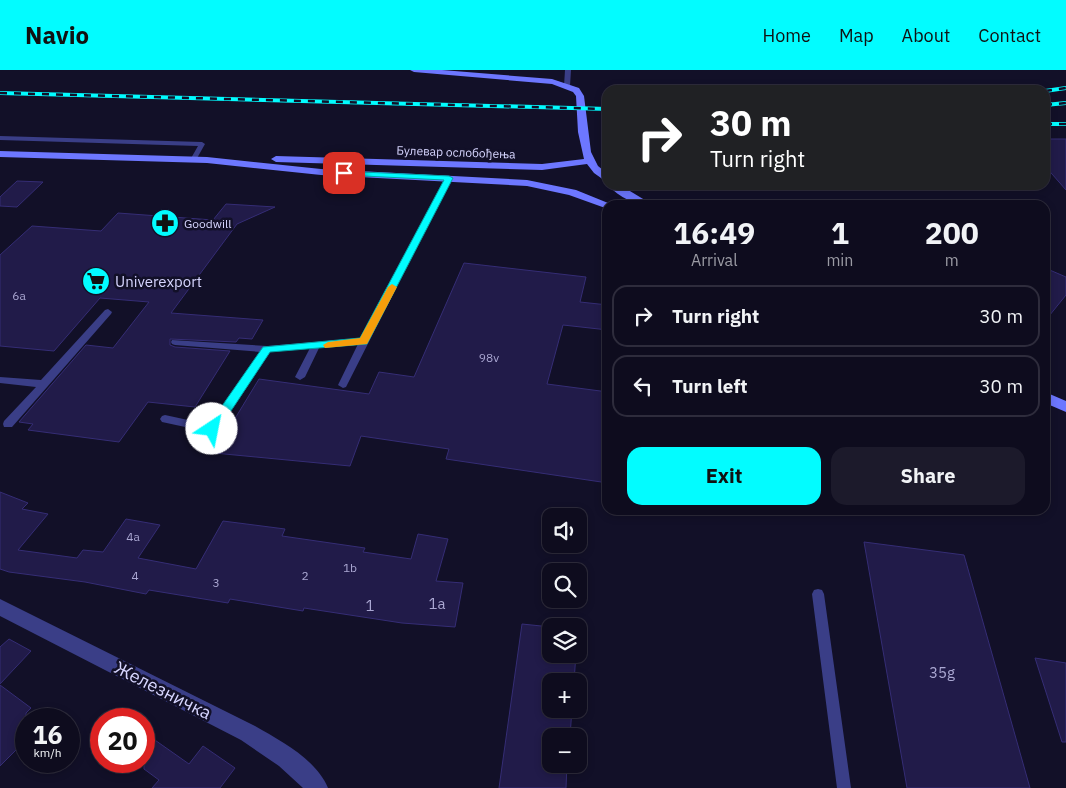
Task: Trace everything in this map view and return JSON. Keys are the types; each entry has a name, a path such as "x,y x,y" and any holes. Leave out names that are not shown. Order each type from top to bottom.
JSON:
{"street":[{"path":"414,70 552,82 576,90 580,96 585,144 589,161 593,168 602,175"},
{"name":"Булевар ослобођења","path":"0,154 193,160 322,160 542,167 589,161"},
{"name":"Булевар ослобођења","path":"208,160 326,172 518,182 550,186 602,204"},
{"name":"Булевар ослобођења","path":"264,167 310,160"},
{"path":"322,160 319,166 326,172"},
{"path":"620,190 638,200"},
{"path":"1050,399 1066,407"},
{"name":"Железничка","path":"0,607 241,730 284,756 306,774 317,788"}],"lane":[{"path":"568,70 568,86"},
{"path":"0,138 202,144 193,160"},
{"path":"343,385 449,178"},
{"path":"8,424 108,312"},
{"path":"175,342 267,349 315,347 364,341"},
{"path":"300,377 315,347"},
{"path":"165,419 212,429 267,349"},
{"path":"0,380 44,384"},
{"path":"818,594 844,788"}],"building":[{"path":"1050,139 1066,139 1066,190 1050,172"},
{"path":"17,181 43,182 17,207 0,206 0,197"},
{"path":"226,204 275,207 237,224 171,313 263,320 252,339 239,338 236,342 170,339 170,345 175,347 230,351 195,407 148,402 119,442 28,430 33,424 19,422 86,345 113,348 149,302 100,298 54,351 0,346 0,255 32,226 101,231 118,213 213,220"},
{"path":"464,263 586,277 580,302 602,304 602,329 563,325 547,384 602,391 602,482 446,459 449,449 361,436 350,466 214,453 259,379 369,394 379,372 414,377"},
{"path":"1050,270 1066,277 1066,295 1050,315"},
{"path":"0,492 28,503 22,509 48,514 18,550 77,558 83,550 103,552 126,519 160,525 138,558 196,569 223,521 285,529 282,536 365,548 363,552 411,559 418,534 448,539 436,581 463,583 455,627 402,623 304,608 303,611 230,599 228,603 149,590 146,594 85,582 9,572 0,569"},
{"path":"864,542 964,555 1030,788 907,788"},
{"path":"522,624 542,626 542,663 575,663 575,673 542,673 542,718 571,718 571,728 542,728 542,773 567,773 566,788 499,788"},
{"path":"9,639 31,651 0,684 0,647"},
{"path":"1035,658 1066,663 1066,742 1062,742"},
{"path":"0,685 31,708 15,708 15,751 0,766"},
{"path":"155,740 189,764 203,746 235,768 220,788 152,788 159,780 149,773 155,773"}],"railway":[{"path":"1050,90 1066,88"},
{"path":"0,93 602,109"},
{"path":"1050,105 1066,103"},
{"path":"1050,124 1066,124"}],"slow traffic":[{"path":"328,345 364,341 392,287"}],"place":[{"name":"Goodwill","path":"165,223"},
{"name":"Univerexport","path":"96,281"}],"route":[{"path":"212,429 267,349 315,347 364,341 449,178 344,173"}]}
